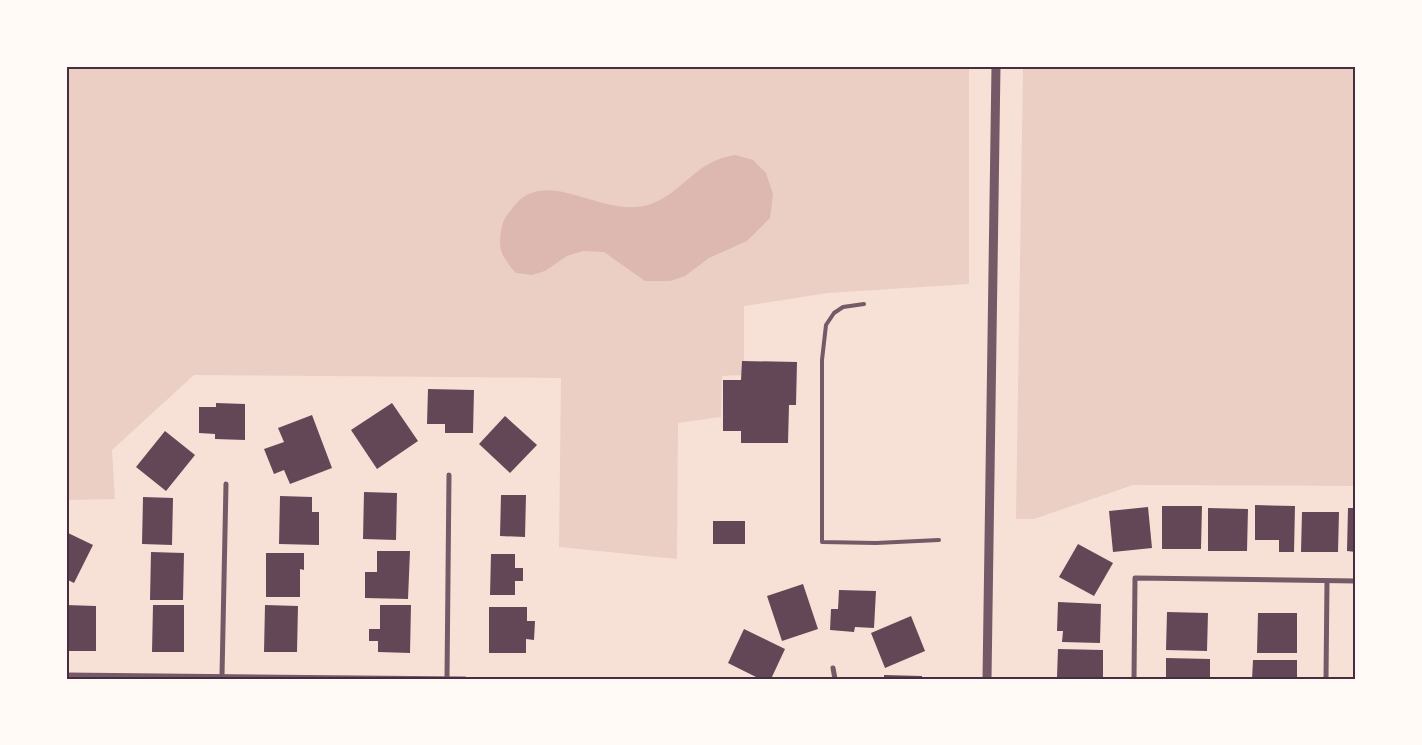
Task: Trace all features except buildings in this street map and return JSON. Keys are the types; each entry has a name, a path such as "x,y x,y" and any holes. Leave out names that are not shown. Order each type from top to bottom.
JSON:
{"street":[{"path":"987,679 996,66"},
{"path":"447,678 449,475"},
{"path":"222,676 226,484"},
{"path":"1134,679 1135,578 1356,581"},
{"path":"1326,679 1327,581"},
{"path":"833,668 835,679"},
{"path":"66,675 465,679"}],"lane":[{"path":"864,304 843,307 834,313 826,325 822,360 822,542 876,543 939,540"}],"shaded area":[{"path":"66,66 969,66 969,284 828,293 744,306 744,375 722,376 721,417 678,423 677,559 559,547 561,378 194,375 112,450 115,499 66,500"},
{"path":"1023,66 1356,66 1356,486 1133,485 1034,519 1016,519"},
{"path":"735,155 753,160 766,173 773,194 770,218 747,241 709,258 685,276 670,281 645,281 604,252 583,251 567,256 545,271 532,275 516,273 504,257 500,241 504,220 514,206 528,195 543,190 560,191 615,206 633,207 651,204 662,199 710,164 721,158"}]}
